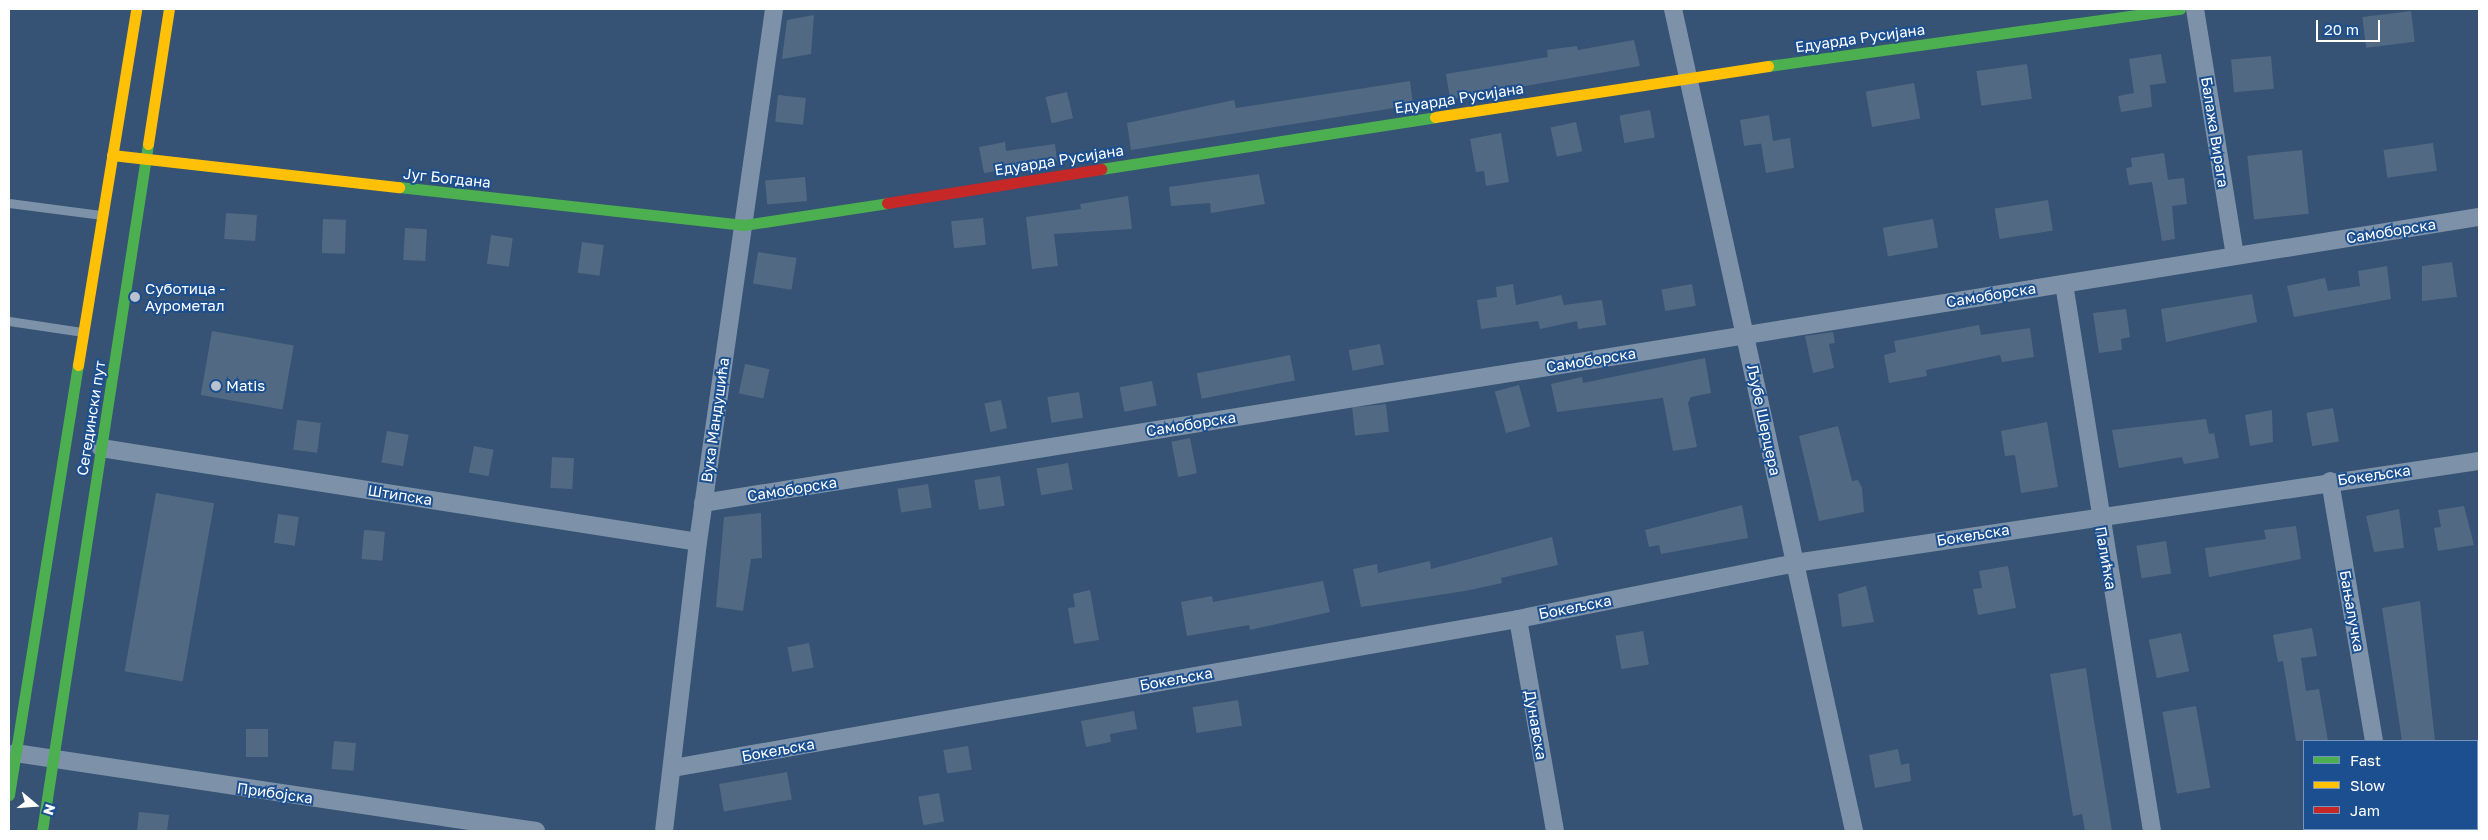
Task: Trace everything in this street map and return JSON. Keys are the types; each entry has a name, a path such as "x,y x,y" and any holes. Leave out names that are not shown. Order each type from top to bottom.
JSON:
{"street":[{"name":"Сегедински пут","path":"9,795 12,753 84,332 136,9"},
{"name":"Сегедински пут","path":"42,831 168,9"},
{"name":"Вука Мандушића","path":"664,831 703,503 774,9"},
{"name":"Љубе Шерцера","path":"1673,9 1854,831"},
{"name":"Едуарда Русијана","path":"744,225 1687,77 2180,9"},
{"name":"Балажа Вирага","path":"2195,9 2235,256"},
{"name":"Југ Богдана","path":"112,155 744,225"},
{"name":"Самоборска","path":"703,503 2479,216"},
{"name":"Палићка","path":"2064,284 2099,515 2152,831"},
{"name":"Штипска","path":"102,448 698,542"},
{"name":"Бокељска","path":"673,768 1518,618 1795,563 2099,515 2479,461"},
{"name":"Бањалучка","path":"2330,481 2374,740"},
{"name":"Дунавска","path":"1518,618 1555,831"},
{"name":"Прибојска","path":"12,753 536,831"}],"lane":[{"path":"9,203 102,215"},
{"path":"9,321 84,332"}],"building":[{"path":"2411,11 2415,42 2366,48 2362,17"},
{"path":"814,15 811,54 782,59 787,20"},
{"path":"1634,40 1640,66 1450,99 1446,74 1548,57 1547,50 1577,46 1578,50"},
{"path":"2161,54 2166,83 2150,85 2152,107 2121,112 2118,96 2134,93 2129,59"},
{"path":"2271,56 2274,89 2234,92 2231,59"},
{"path":"2027,64 2032,99 1981,106 1976,71"},
{"path":"1410,81 1413,105 1131,150 1127,123 1234,100 1236,108"},
{"path":"1914,83 1920,118 1872,127 1866,92"},
{"path":"1067,92 1073,118 1052,123 1046,97"},
{"path":"778,95 806,98 803,125 775,122"},
{"path":"1650,110 1655,138 1624,143 1619,115"},
{"path":"1769,115 1773,141 1790,138 1794,168 1766,173 1761,143 1744,146 1740,120"},
{"path":"1576,122 1582,151 1557,157 1551,127"},
{"path":"1501,133 1509,182 1486,186 1484,171 1476,172 1470,139"},
{"path":"1005,142 1006,151 1055,144 1057,161 984,173 979,147"},
{"path":"2433,143 2437,171 2387,178 2383,150"},
{"path":"2302,150 2309,214 2254,219 2247,156"},
{"path":"2164,153 2168,180 2184,178 2187,204 2172,206 2175,239 2162,241 2152,182 2129,185 2126,168 2132,167 2131,158"},
{"path":"1259,174 1265,204 1211,213 1210,203 1171,206 1169,187"},
{"path":"805,177 807,201 767,204 765,180"},
{"path":"1128,196 1132,229 1054,234 1058,266 1032,269 1026,217 1081,209 1080,204"},
{"path":"2048,200 2053,231 2000,239 1995,208"},
{"path":"226,213 257,215 255,241 224,239"},
{"path":"983,218 986,245 954,248 951,221"},
{"path":"323,219 346,220 345,254 322,253"},
{"path":"1933,219 1938,248 1888,256 1883,228"},
{"path":"405,228 427,229 425,261 403,260"},
{"path":"491,235 513,238 509,267 487,264"},
{"path":"582,242 604,245 599,276 578,273"},
{"path":"758,252 797,258 792,290 753,284"},
{"path":"2452,262 2457,297 2422,301 2422,266"},
{"path":"2387,266 2391,299 2294,317 2287,286 2325,278 2328,291 2360,286 2358,271"},
{"path":"1513,284 1516,305 1561,295 1564,305 1602,300 1606,325 1578,329 1577,321 1540,329 1538,321 1481,329 1477,300 1497,297 1496,287"},
{"path":"1692,284 1696,306 1665,311 1661,289"},
{"path":"2252,294 2257,322 2166,342 2161,309"},
{"path":"2126,309 2130,337 2121,339 2122,350 2099,353 2093,313"},
{"path":"1979,325 1981,335 2030,328 2034,357 2002,362 2000,355 1926,370 1927,376 1889,383 1884,355 1896,352 1894,341"},
{"path":"212,331 294,345 282,409 201,395"},
{"path":"1833,332 1835,343 1829,344 1834,368 1813,373 1805,336"},
{"path":"1380,344 1384,365 1353,371 1349,350"},
{"path":"1290,355 1295,381 1202,399 1197,373"},
{"path":"1705,358 1711,393 1691,397 1688,403 1697,447 1673,451 1663,398 1557,412 1551,384 1582,377 1583,383"},
{"path":"745,364 769,369 763,399 739,393"},
{"path":"1152,381 1157,406 1124,412 1120,387"},
{"path":"1519,385 1530,427 1506,433 1495,391"},
{"path":"1079,392 1083,418 1051,423 1047,397"},
{"path":"1001,400 1007,428 990,432 984,404"},
{"path":"1386,404 1389,432 1355,435 1352,408"},
{"path":"2333,408 2339,441 2312,446 2306,413"},
{"path":"2272,410 2273,442 2250,446 2245,415"},
{"path":"2206,419 2209,434 2214,433 2219,458 2184,464 2182,457 2119,468 2112,430"},
{"path":"297,420 321,423 317,453 293,450"},
{"path":"2047,422 2058,487 2021,493 2015,455 2005,456 2001,431"},
{"path":"1838,426 1852,481 1858,480 1862,488 1864,512 1819,521 1799,436"},
{"path":"387,431 409,435 403,466 381,463"},
{"path":"1190,438 1197,473 1178,477 1171,442"},
{"path":"474,446 494,450 488,476 469,473"},
{"path":"552,457 574,458 572,489 550,488"},
{"path":"1068,463 1073,490 1041,495 1036,469"},
{"path":"1000,476 1005,506 979,510 974,480"},
{"path":"928,484 932,508 901,513 897,489"},
{"path":"156,493 214,503 183,681 125,671"},
{"path":"1742,505 1748,538 1661,554 1659,545 1649,547 1645,530"},
{"path":"2464,506 2474,545 2438,551 2434,528 2441,527 2438,510"},
{"path":"2399,509 2404,548 2374,552 2366,516"},
{"path":"761,513 762,558 751,559 743,611 716,607 724,517"},
{"path":"278,514 299,517 295,546 274,543"},
{"path":"2296,526 2301,559 2209,577 2205,548 2266,539 2264,530"},
{"path":"364,530 385,532 382,561 361,559"},
{"path":"1552,537 1558,565 1501,578 1502,583 1465,591 1361,607 1353,569 1377,564 1378,573 1430,561 1431,569"},
{"path":"2166,541 2171,574 2142,578 2136,546"},
{"path":"2008,566 2016,608 1978,615 1973,589 1982,588 1979,571"},
{"path":"1323,581 1330,612 1250,630 1249,625 1187,636 1181,602 1212,596 1213,602"},
{"path":"1866,586 1874,622 1842,627 1838,594"},
{"path":"1090,590 1099,640 1074,644 1068,608 1075,607 1073,594"},
{"path":"2420,601 2435,740 2402,740 2382,608"},
{"path":"2312,628 2317,656 2301,658 2306,691 2319,689 2328,740 2296,741 2283,661 2278,662 2273,635"},
{"path":"1643,631 1649,664 1621,669 1615,636"},
{"path":"2181,633 2189,671 2157,678 2149,640"},
{"path":"809,643 814,668 792,672 787,647"},
{"path":"2086,668 2112,831 2085,831 2082,814 2073,816 2050,674"},
{"path":"1238,700 1242,726 1197,733 1193,707"},
{"path":"2196,706 2210,788 2177,794 2163,712"},
{"path":"1134,711 1137,729 1110,734 1111,742 1086,747 1081,721"},
{"path":"246,729 268,729 268,757 246,757"},
{"path":"334,741 356,743 353,771 332,769"},
{"path":"968,746 972,770 947,774 943,750"},
{"path":"1898,749 1901,765 1909,763 1911,781 1875,788 1869,755"},
{"path":"787,772 792,800 724,812 719,784"},
{"path":"939,793 944,822 923,825 918,797"},
{"path":"139,812 169,815 167,831 137,831"}],"traffic: fast":[{"path":"1768,66 2180,9"},
{"path":"1101,169 1435,117"},
{"path":"42,831 148,144"},
{"path":"399,187 744,225 887,203"},
{"path":"9,795 78,365"}],"traffic: slow":[{"path":"78,365 136,9"},
{"path":"148,144 169,9"},
{"path":"1435,117 1768,66"},
{"path":"112,155 399,187"}],"traffic: jam":[{"path":"887,203 1101,169"}],"place":[{"name":"Суботица - Аурометал","path":"135,297"},
{"name":"Matis","path":"216,386"}]}
